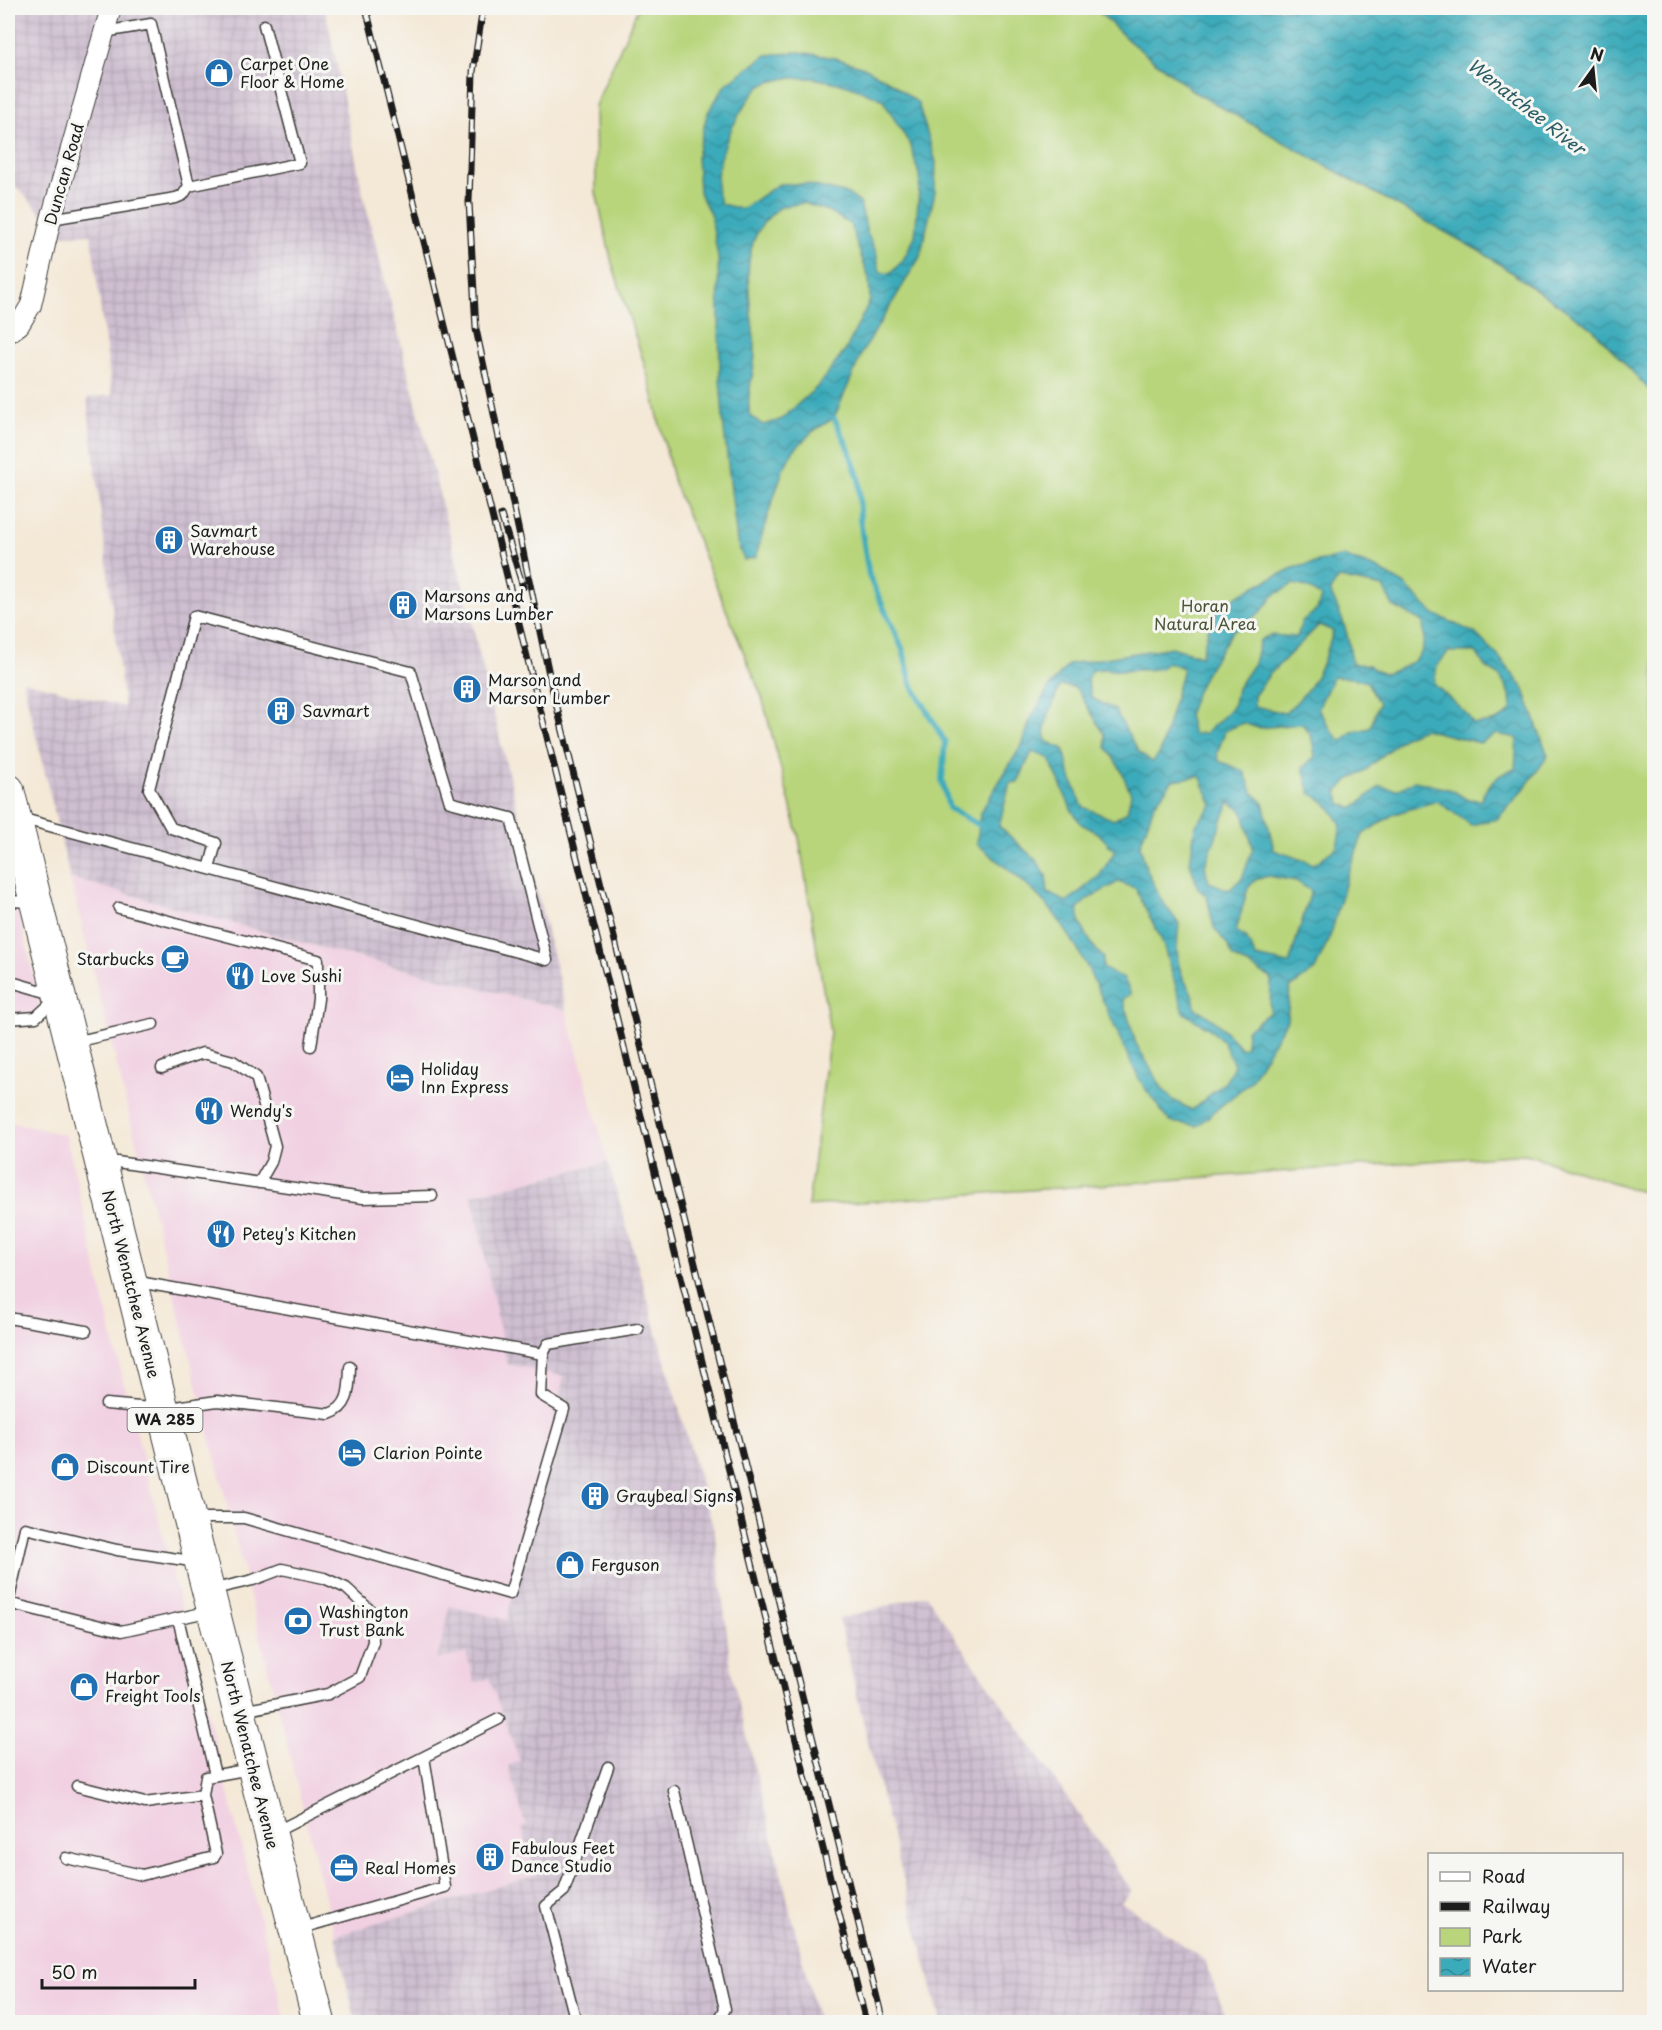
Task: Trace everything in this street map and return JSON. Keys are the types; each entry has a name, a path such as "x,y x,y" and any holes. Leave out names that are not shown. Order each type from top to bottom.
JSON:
{"main road":[{"name":"North Wenatchee Avenue","path":"11,803 21,901 59,996 318,2022"}],"street":[{"name":"Duncan Road","path":"8,333 19,325 31,305 51,219 111,8"}],"lane":[{"path":"104,32 151,24 189,186"},
{"path":"51,219 176,198 183,195 189,186 300,162 264,25"},
{"path":"11,803 209,869 548,960 511,818 450,802 411,672 194,616 149,789 171,828 216,843 209,869"},
{"path":"119,908 318,960 318,999 311,1046"},
{"path":"8,981 59,996"},
{"path":"8,1019 36,1017 59,996"},
{"path":"71,1043 153,1024"},
{"path":"162,1068 203,1053 233,1061 256,1077 275,1146 271,1162 259,1183"},
{"path":"100,1160 363,1198 432,1196"},
{"path":"130,1280 543,1354"},
{"path":"8,1318 86,1331"},
{"path":"189,1518 244,1518 510,1594 564,1409 541,1395 543,1354 548,1344 638,1329"},
{"path":"106,1404 162,1409 218,1401 329,1414 337,1412 346,1401 350,1367"},
{"path":"207,1588 178,1618 121,1630 8,1603 25,1528 117,1550 207,1588 253,1580 282,1569 324,1578 346,1588 372,1612 373,1642 360,1677 328,1694 239,1712"},
{"path":"178,1618 215,1775"},
{"path":"271,1834 499,1719"},
{"path":"295,1929 445,1887 424,1757"},
{"path":"576,2022 546,1906 564,1892 608,1767"},
{"path":"66,1858 142,1875 213,1857 216,1854 203,1795 206,1777 254,1768"},
{"path":"77,1786 146,1803 203,1795"},
{"path":"674,1791 726,2009 718,2022"}],"shaded area":[{"path":"18,8 325,8 364,199 461,579 566,1010 329,950 70,878 23,681 124,707 87,398 112,395 91,234 62,235 8,178 8,100"},
{"path":"8,874 11,877 44,1022 8,1029"},
{"path":"70,878 329,950 566,1010 608,1162 472,1195 564,1375 507,1620 438,1660 466,1653 489,1678 521,1761 508,1766 526,1827 522,1829 536,1875 335,1936"},
{"path":"8,1122 66,1135 113,1340 286,2022 8,2022"},
{"path":"608,1162 715,1534 732,1676 818,2022 356,2022 335,1936 536,1875 522,1828 526,1826 508,1766 520,1761 489,1678 475,1683 466,1653 437,1660 450,1606 507,1620 564,1376 507,1364 472,1195"},
{"path":"926,1595 1132,1891 1121,1902 1205,1960 1227,2022 941,2022 873,1763 839,1619"}],"green space":[{"name":"Horan Natural Area","path":"638,8 1095,8 1129,41 1196,93 1483,253 1592,328 1654,395 1654,1196 1526,1154 808,1206 830,1032 799,838 762,697 674,483 649,379 612,263 596,192 595,106"}],"water":[{"name":"Wenatchee River","path":"1095,8 1654,8 1654,395 1592,328 1483,253 1196,93 1129,41"},
{"path":"800,52 835,58 864,67 889,81 918,103 936,162 935,192 920,257 863,351 834,418 812,432 793,451 783,470 756,557 744,560 737,542 724,430 720,380 718,258 711,216 699,192 697,156 707,114 725,85 766,55","holes":["787,78 812,78 848,85 882,99 911,146 920,179 915,236 903,260 890,274 880,272 860,203 848,194 806,184 779,184 742,209 721,204 717,191 717,176 720,160 732,128 740,113 760,87","803,203 828,211 850,224 869,279 870,300 845,351 817,387 780,420 763,425 750,416 749,407 755,348 748,279 752,244 759,229 777,210 781,207"]},
{"path":"1344,556 1376,568 1404,584 1434,614 1475,633 1500,658 1523,687 1548,756 1524,789 1497,819 1471,825 1437,801 1394,814 1363,834 1348,874 1331,934 1315,970 1290,988 1287,1020 1250,1082 1197,1126 1170,1122 1138,1077 1089,971 1066,930 1035,893 977,844 980,813 1023,743 1030,720 1049,687 1069,664 1172,647 1201,656 1208,630 1219,608 1247,590 1293,568","holes":["1339,578 1383,587 1393,606 1423,622 1421,652 1413,662 1385,674 1374,670 1369,665 1352,664 1342,618 1330,591","1293,584 1307,587 1321,597 1317,610 1302,621 1297,637 1270,635 1260,640 1254,663 1237,688 1234,704 1205,733 1193,734 1188,715 1205,674 1232,632 1261,612 1273,596","1319,625 1333,631 1326,655 1316,676 1295,704 1285,713 1254,706 1254,696 1269,675","1448,652 1476,652 1485,667 1499,675 1510,694 1511,710 1498,720 1473,724 1466,713 1434,684 1437,666","1167,662 1183,668 1160,753 1152,762 1138,751 1115,710 1092,698 1087,680 1092,670 1120,671 1160,669","1333,677 1353,678 1367,682 1379,704 1370,728 1352,732 1341,741 1318,709","1060,685 1076,688 1105,735 1106,747 1120,768 1131,794 1127,812 1114,820 1083,807 1070,775 1064,749 1046,741 1045,726","1243,723 1258,728 1302,724 1311,735 1315,756 1303,768 1310,793 1328,806 1341,825 1337,847 1314,864 1274,850 1263,802 1253,793 1244,771 1219,761 1217,754 1225,731","1423,729 1480,743 1497,734 1517,738 1515,769 1494,780 1486,789 1481,800 1466,799 1452,790 1415,781 1397,790 1380,786 1352,809 1341,803 1337,793 1348,780 1366,770 1404,737","1032,752 1049,758 1071,809 1081,824 1098,833 1115,851 1100,875 1067,902 1048,893 1046,875 1037,861 999,826 1010,783 1018,782","1200,776 1212,805 1195,826 1190,863 1198,888 1207,897 1214,928 1227,944 1233,957 1271,978 1270,1012 1247,1030 1246,1046 1241,1049 1220,1026 1195,1008 1179,964 1177,944 1179,924 1161,899 1146,868 1140,845 1154,805 1173,780","1229,802 1242,810 1253,848 1242,878 1229,890 1209,882 1205,866","1268,876 1296,881 1311,891 1289,964 1256,957 1246,937 1236,931 1248,888 1255,880","1118,882 1135,888 1162,941 1184,1013 1211,1030 1223,1042 1234,1065 1226,1081 1192,1110 1173,1100 1162,1088 1136,1044 1123,999 1131,994 1124,979 1103,968 1103,957 1093,946 1080,923 1078,908 1088,899"]}],"waterway":[{"path":"834,418 859,479 860,520 869,576 903,650 911,683 945,742 942,780 949,808 979,825"}],"railway":[{"path":"366,8 866,2022"},
{"path":"483,8 473,72 469,202 476,329 550,679 883,2022"},
{"path":"501,515 523,587"}],"place":[{"name":"Carpet One Floor & Home","path":"219,73"},
{"name":"Savmart Warehouse","path":"169,540"},
{"name":"Marsons and Marsons Lumber","path":"403,605"},
{"name":"Marson and Marson Lumber","path":"467,689"},
{"name":"Savmart","path":"281,711"},
{"name":"Starbucks","path":"175,959"},
{"name":"Love Sushi","path":"240,976"},
{"name":"Holiday Inn Express","path":"400,1078"},
{"name":"Wendy's","path":"209,1111"},
{"name":"Petey's Kitchen","path":"221,1234"},
{"name":"Clarion Pointe","path":"352,1453"},
{"name":"Discount Tire","path":"65,1467"},
{"name":"Graybeal Signs","path":"595,1496"},
{"name":"Ferguson","path":"570,1565"},
{"name":"Washington Trust Bank","path":"298,1621"},
{"name":"Harbor Freight Tools","path":"84,1687"},
{"name":"Fabulous Feet Dance Studio","path":"490,1857"},
{"name":"Real Homes","path":"344,1868"}]}
